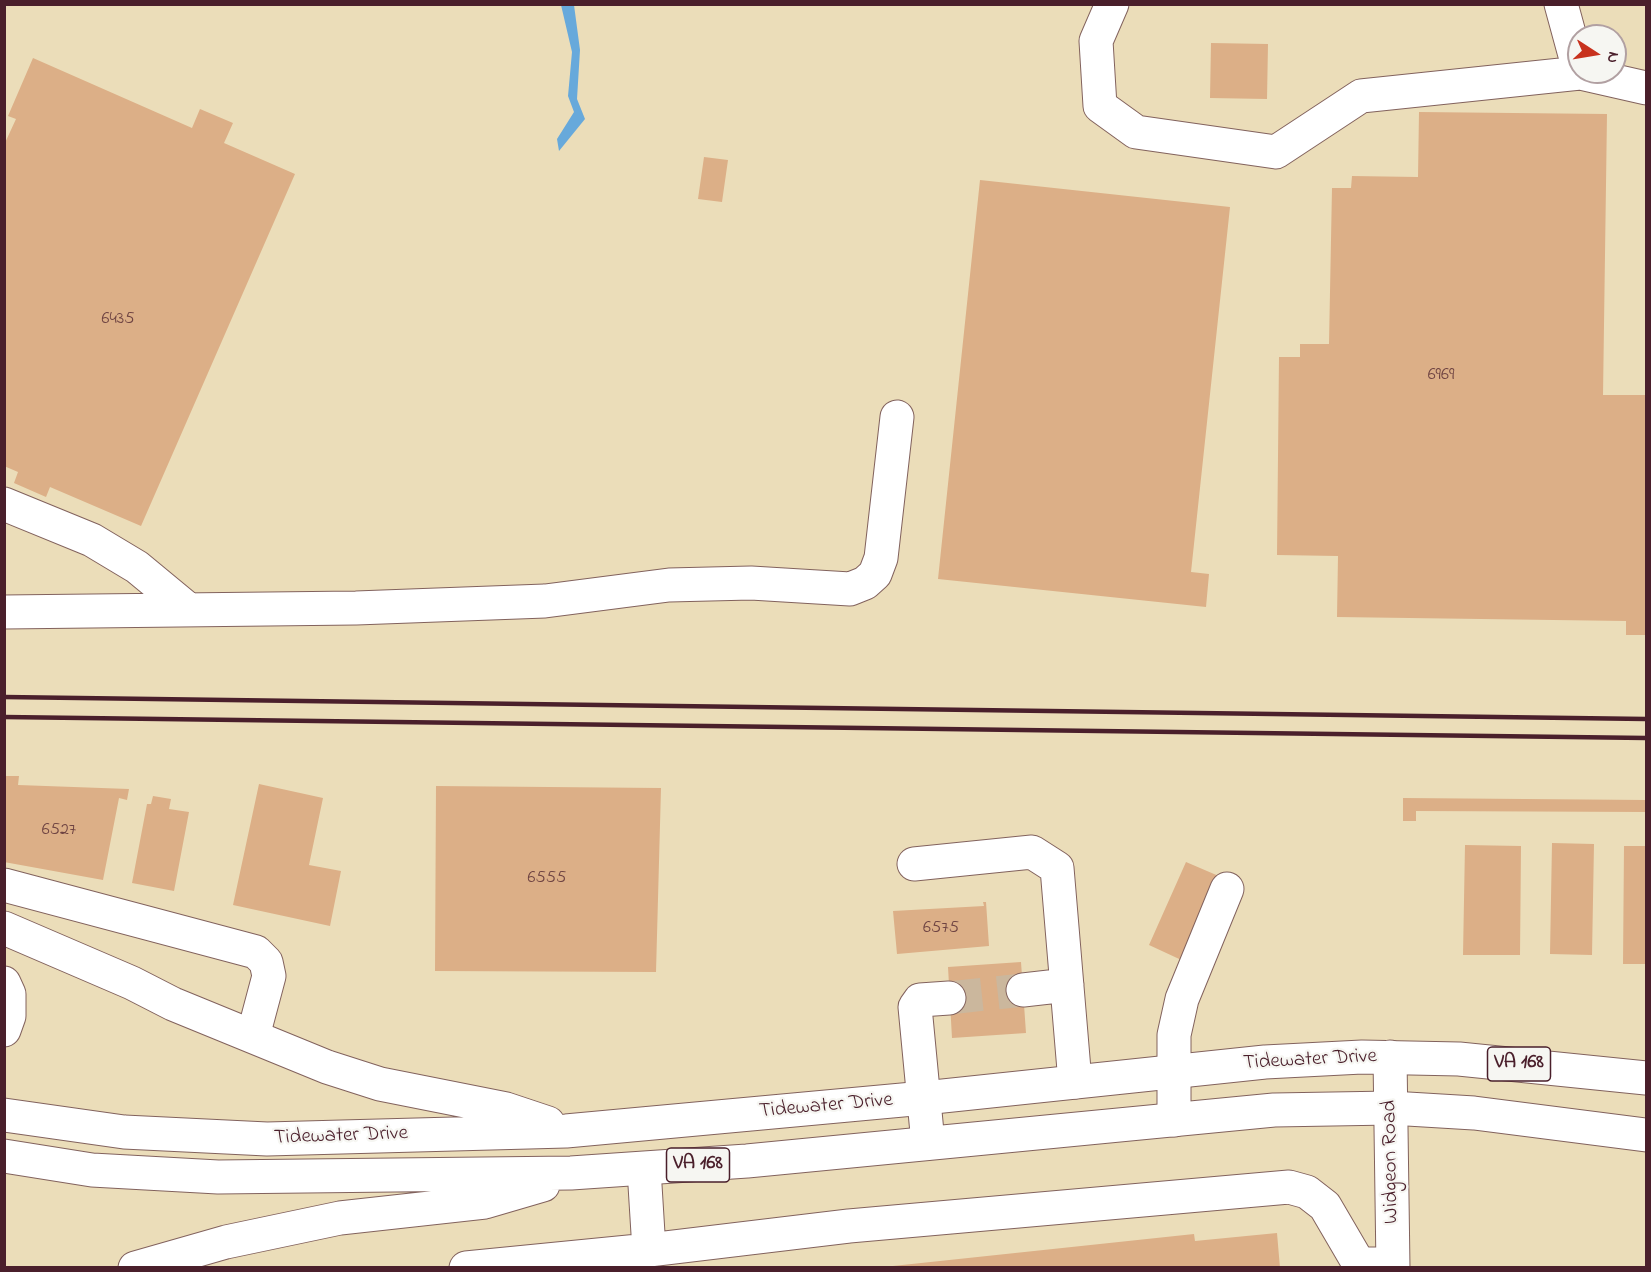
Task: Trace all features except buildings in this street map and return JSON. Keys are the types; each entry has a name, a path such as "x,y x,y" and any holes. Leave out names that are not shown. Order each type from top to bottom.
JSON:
{"main road":[{"path":"1112,4 1096,41 1100,106 1136,132 1276,152 1361,96 1567,73"},
{"path":"1561,4 1567,27"},
{"path":"1627,83 1647,88"},
{"path":"4,612 545,601 669,585 751,583 850,589 865,583 875,574 881,558 897,417"},
{"path":"4,504 92,540 137,567 189,610"},
{"path":"914,864 1032,852 1057,868 1075,1082"},
{"path":"4,885 256,952 266,962 269,976 253,1036"},
{"path":"1174,1120 1174,1035 1182,999 1227,889"},
{"path":"4,928 132,983 173,1004 327,1067 380,1084 507,1109 566,1131"},
{"path":"4,983 9,1005 4,1030"},
{"path":"1023,990 1067,985"},
{"path":"928,1143 915,1007 920,1000 949,998"},
{"name":"Tidewater Drive","path":"4,1114 124,1132 226,1139 566,1131 924,1098 1265,1062 1390,1057 1459,1059 1647,1078"},
{"name":"Widgeon Road","path":"1390,1057 1392,1268"},
{"name":"Tidewater Drive","path":"4,1156 92,1170 218,1177 571,1173 644,1169 1274,1110 1391,1108 1474,1113 1647,1135"},
{"path":"644,1169 649,1250"},
{"path":"135,1268 226,1242 340,1218 485,1202 532,1190 571,1173"},
{"path":"466,1268 649,1250 849,1226 1289,1187 1307,1192 1326,1206 1356,1259 1364,1264 1385,1264 1392,1268"}],"water":[{"path":"561,5 574,5 580,50 577,99 585,119 559,151 557,139 574,112 568,96 572,52"}],"tunnel":[{"path":"949,998 1023,990"}],"railway":[{"path":"4,697 1646,719"},
{"path":"4,717 1646,738"}]}
